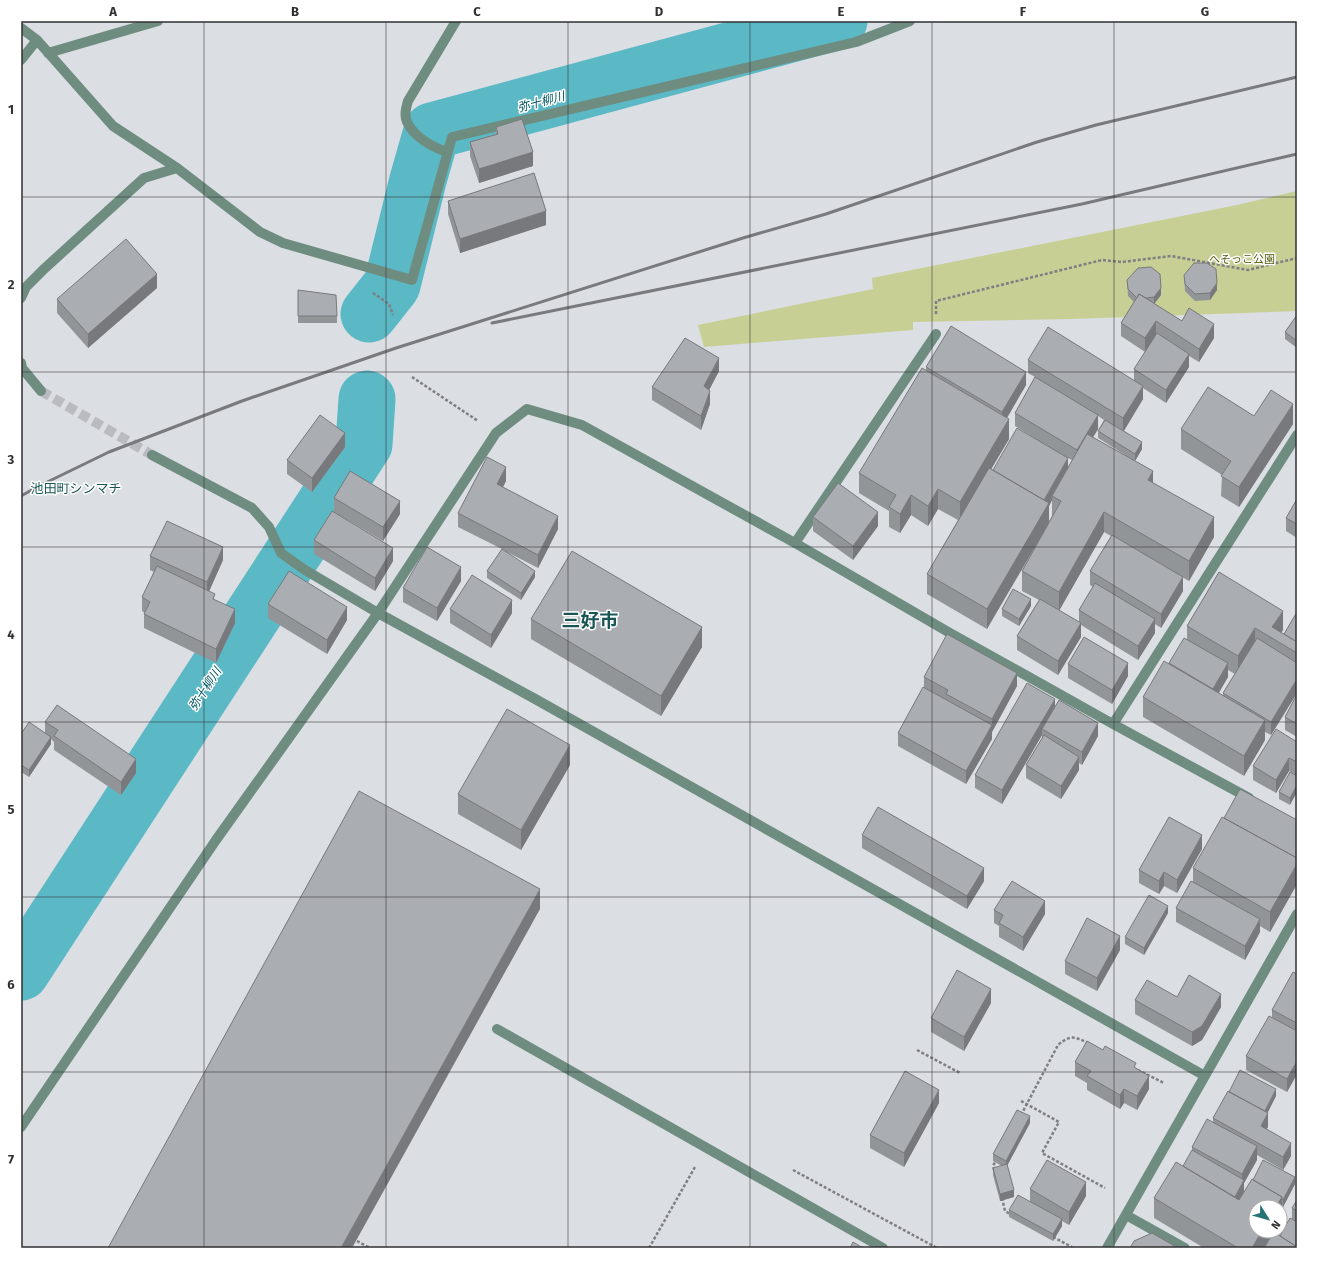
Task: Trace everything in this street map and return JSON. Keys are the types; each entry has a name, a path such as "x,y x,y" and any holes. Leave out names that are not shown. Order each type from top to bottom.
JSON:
{"street":[{"path":"48,53 158,21"},
{"path":"442,150 418,136 407,122 405,111 408,101 456,21"},
{"path":"21,28 37,40 113,126 177,168 260,232 283,243 412,280 442,150 452,137 856,42 910,21"},
{"path":"21,60 37,40"},
{"path":"21,298 26,287 44,269 144,178 177,168"},
{"path":"795,543 936,334"},
{"path":"21,363 22,368 41,391"},
{"path":"21,1128 216,840 378,613 496,433 527,409 582,425 795,543 950,633 1113,724 1256,801"},
{"path":"1113,724 1297,435"},
{"path":"152,455 252,508 269,527 281,553 305,570 378,613 537,700 1205,1076"},
{"path":"1107,1248 1297,914"},
{"path":"497,1029 883,1248"},
{"path":"1126,1215 1185,1248"}],"path":[{"path":"936,334 936,301 1102,260 1122,262 1171,256 1248,270 1297,258"},
{"path":"371,292 389,304 393,315"},
{"path":"412,377 496,433"},
{"path":"1019,1118 1058,1045 1065,1039 1076,1037 1090,1044"},
{"path":"917,1050 960,1072"},
{"path":"1137,1069 1164,1083"},
{"path":"1021,1101 1059,1122 1042,1153 1105,1188"},
{"path":"649,1248 706,1148"},
{"path":"995,1174 993,1166 997,1159"},
{"path":"1001,1196 1005,1211 1018,1218"},
{"path":"1052,1236 1072,1247"},
{"path":"357,1241 370,1248"}],"green space":[{"name":"へそっこ公園","path":"1297,191 1297,311 1071,319 913,322 913,330 704,347 698,325 873,289 872,278 1237,205"}],"building":[{"path":"522,119 533,152 479,169 470,142 498,134 496,127"},
{"path":"534,173 546,211 460,239 448,201"},
{"path":"126,239 157,274 88,334 57,299"},
{"path":"1194,263 1207,263 1216,269 1217,283 1210,293 1195,294 1185,284 1184,275"},
{"path":"1151,267 1160,274 1161,288 1154,297 1146,298 1139,294 1137,298 1128,289 1127,280 1138,268"},
{"path":"298,290 336,295 337,316 298,316"},
{"path":"1139,294 1182,321 1189,308 1214,324 1199,349 1156,321 1145,338 1121,323"},
{"path":"1297,315 1297,341 1285,332"},
{"path":"951,326 1026,372 1002,412 926,367"},
{"path":"1048,327 1143,386 1123,418 1028,360"},
{"path":"1157,333 1189,354 1166,390 1134,369"},
{"path":"685,338 719,358 704,386 710,391 701,416 652,387"},
{"path":"922,368 1009,419 960,502 938,489 928,506 911,495 900,514 889,507 896,495 859,473"},
{"path":"1035,377 1098,415 1077,450 1015,413"},
{"path":"1208,387 1254,416 1271,390 1293,404 1239,487 1221,476 1231,461 1181,429"},
{"path":"320,415 345,433 312,478 287,460"},
{"path":"1105,420 1142,442 1135,454 1098,431"},
{"path":"1017,428 1068,458 1044,500 993,470"},
{"path":"1087,434 1153,471 1148,480 1214,517 1189,561 1104,512 1059,592 1022,571 1061,501 1052,496"},
{"path":"487,457 506,467 497,484 558,516 538,555 458,513"},
{"path":"989,468 1049,503 987,609 927,574"},
{"path":"350,471 400,501 383,527 334,498"},
{"path":"838,483 878,512 853,546 813,517"},
{"path":"1297,499 1297,524 1286,518"},
{"path":"332,511 393,548 375,578 314,540"},
{"path":"167,521 223,547 207,582 150,556"},
{"path":"1112,535 1183,577 1161,614 1090,571"},
{"path":"427,547 461,567 437,608 403,588"},
{"path":"502,549 535,571 521,593 487,571"},
{"path":"572,551 702,627 661,696 531,619"},
{"path":"157,566 215,594 213,599 235,609 216,649 144,614 150,602 142,597"},
{"path":"289,571 347,607 327,640 268,604"},
{"path":"1219,572 1283,611 1272,627 1297,642 1297,653 1255,628 1238,656 1187,626"},
{"path":"472,575 512,600 491,635 450,609"},
{"path":"1095,583 1155,619 1138,646 1079,610"},
{"path":"1013,589 1031,599 1019,619 1002,609"},
{"path":"1040,599 1081,623 1058,661 1017,636"},
{"path":"1297,612 1297,642 1284,634"},
{"path":"947,634 1017,673 992,719 946,694 948,690 924,677"},
{"path":"1084,637 1128,663 1112,690 1068,664"},
{"path":"1184,638 1228,663 1213,689 1169,663"},
{"path":"1257,638 1297,663 1297,679 1271,722 1223,693"},
{"path":"1164,661 1265,720 1244,756 1143,697"},
{"path":"1027,683 1055,699 1002,790 975,775"},
{"path":"923,687 992,725 966,771 898,733"},
{"path":"1297,696 1297,724 1285,717"},
{"path":"1059,700 1098,723 1082,752 1042,729"},
{"path":"57,705 136,759 121,782 54,736 58,730 45,722"},
{"path":"507,709 570,745 521,830 458,794"},
{"path":"29,722 51,737 29,770 21,765 21,734"},
{"path":"1276,729 1297,742 1297,762 1289,758 1276,780 1253,766"},
{"path":"1044,735 1079,757 1061,786 1026,765"},
{"path":"1290,772 1297,776 1297,785 1290,798 1279,792"},
{"path":"1240,789 1297,820 1297,858 1224,818"},
{"path":"359,791 540,889 341,1248 108,1248"},
{"path":"878,807 984,868 967,896 862,835"},
{"path":"1169,817 1202,835 1177,880 1164,872 1159,881 1139,870"},
{"path":"1222,817 1297,858 1297,864 1270,912 1193,868"},
{"path":"1012,881 1045,901 1023,937 999,923 1003,915 994,910"},
{"path":"1191,881 1260,919 1245,946 1176,908"},
{"path":"1149,895 1168,906 1144,948 1125,937"},
{"path":"1087,918 1120,936 1097,978 1065,961"},
{"path":"957,970 991,989 964,1037 931,1018"},
{"path":"1293,972 1297,974 1297,1023 1272,1010"},
{"path":"1189,975 1221,994 1202,1026 1192,1032 1135,1000 1147,980 1177,997"},
{"path":"1269,1016 1297,1031 1297,1061 1287,1079 1246,1056"},
{"path":"1087,1041 1103,1050 1105,1046 1136,1063 1134,1067 1149,1076 1137,1096 1124,1089 1120,1095 1087,1076 1091,1071 1075,1062"},
{"path":"1240,1070 1276,1089 1265,1111 1229,1092"},
{"path":"905,1071 939,1090 904,1153 870,1135"},
{"path":"1228,1091 1268,1113 1261,1126 1291,1143 1283,1157 1213,1118"},
{"path":"1017,1110 1030,1116 1006,1161 993,1154"},
{"path":"1207,1119 1257,1146 1242,1174 1192,1147"},
{"path":"1192,1150 1244,1180 1235,1197 1183,1166"},
{"path":"1047,1160 1086,1182 1069,1212 1030,1189"},
{"path":"1263,1160 1295,1177 1284,1199 1253,1180"},
{"path":"1176,1162 1239,1200 1252,1179 1282,1197 1281,1199 1248,1199 1248,1239 1257,1239 1252,1248 1238,1248 1154,1198"},
{"path":"1007,1164 1014,1190 1000,1194 993,1168"},
{"path":"1018,1195 1062,1219 1053,1234 1009,1210"},
{"path":"1297,1200 1297,1211 1292,1208"},
{"path":"1290,1218 1297,1222 1297,1247 1285,1239 1288,1239 1288,1222"},
{"path":"1152,1233 1178,1248 1130,1248 1134,1241"},
{"path":"1270,1239 1285,1239 1297,1247 1297,1248 1264,1248"},
{"path":"853,1242 863,1248 850,1248"}],"waterway":[{"name":"弥十柳川","path":"369,314 392,285 418,180 432,131 839,21"},
{"name":"弥十柳川","path":"21,972 364,444 367,399"}],"tunnel":[{"path":"41,391 152,455"}],"railway":[{"path":"21,496 109,452 242,401 396,348 743,238 826,214 1037,142 1096,125 1297,77"},
{"path":"492,323 1082,204 1297,154"}],"district":[{"name":"池田町シンマチ","path":"76,488"},
{"name":"三好市","path":"590,620"}]}
